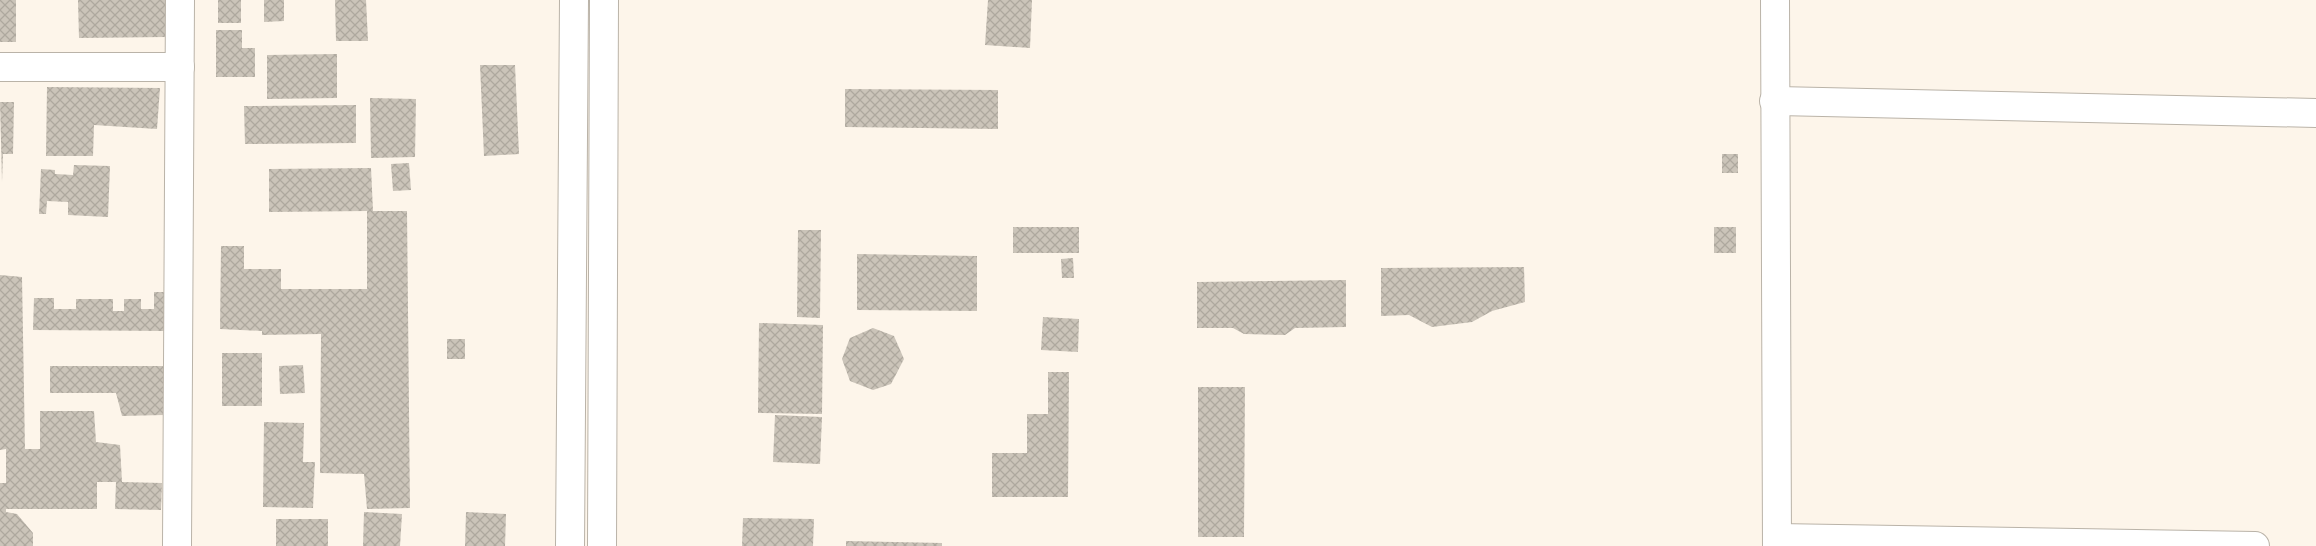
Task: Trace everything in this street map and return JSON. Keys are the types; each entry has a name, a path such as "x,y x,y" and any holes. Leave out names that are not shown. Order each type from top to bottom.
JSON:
{"street":[{"path":"177,546 180,0"},
{"path":"570,546 574,0"},
{"path":"602,546 604,0"},
{"path":"1775,0 1774,101 1778,542 2255,546"},
{"path":"0,67 180,67"},
{"path":"1774,101 2316,113"}],"building":[{"path":"0,0 16,0 16,42 0,42"},
{"path":"78,0 166,0 166,37 79,38"},
{"path":"218,0 241,0 241,23 218,23"},
{"path":"264,0 284,0 284,21 264,22"},
{"path":"335,0 366,0 368,41 336,41"},
{"path":"988,0 1032,0 1030,48 985,45"},
{"path":"216,30 242,30 242,48 255,48 255,77 216,77"},
{"path":"337,54 337,98 267,99 267,55"},
{"path":"480,65 515,65 519,154 484,156"},
{"path":"47,87 160,88 157,129 94,125 93,156 46,156"},
{"path":"845,89 998,90 998,129 845,127"},
{"path":"370,98 416,99 415,157 371,158"},
{"path":"0,102 14,102 13,154 3,154 2,182"},
{"path":"356,105 356,143 245,144 244,106"},
{"path":"1722,154 1738,154 1738,173 1722,173"},
{"path":"409,163 411,190 393,191 391,164"},
{"path":"74,165 110,166 108,217 68,215 68,202 47,201 46,214 39,214 41,169 55,170 55,174 73,175"},
{"path":"371,168 373,211 407,211 410,508 367,509 364,474 320,473 321,334 262,335 262,331 220,329 221,246 244,246 244,269 281,269 281,289 367,289 367,211 269,212 269,169"},
{"path":"1013,227 1079,227 1079,253 1013,253"},
{"path":"1714,227 1736,227 1736,253 1714,253"},
{"path":"798,230 821,230 820,318 797,317"},
{"path":"857,254 977,256 977,311 857,310"},
{"path":"1073,258 1074,278 1062,278 1061,259"},
{"path":"1524,267 1525,302 1492,311 1472,322 1432,327 1409,315 1381,316 1381,268"},
{"path":"0,275 22,277 25,449 40,449 40,411 94,411 96,442 120,445 122,482 162,483 161,510 115,509 116,482 97,482 97,509 6,509 6,512 17,514 33,533 33,546 0,546 0,483 6,483 6,449 0,450"},
{"path":"1346,280 1346,327 1295,328 1285,335 1244,334 1233,328 1197,328 1197,282"},
{"path":"154,292 165,292 164,331 33,330 34,298 54,298 54,309 76,309 76,299 113,299 113,311 124,311 124,299 141,299 141,309 154,309"},
{"path":"1043,317 1079,319 1078,352 1041,350"},
{"path":"759,323 823,325 822,414 758,413"},
{"path":"873,328 894,336 904,359 891,384 873,390 850,381 842,359 850,338"},
{"path":"447,339 465,339 465,359 447,359"},
{"path":"222,353 262,353 262,406 222,406"},
{"path":"303,365 305,393 280,394 279,366"},
{"path":"50,366 164,366 164,415 122,416 116,393 50,393"},
{"path":"1048,372 1069,372 1068,497 992,497 992,453 1027,453 1027,414 1048,414"},
{"path":"1198,387 1245,387 1244,537 1198,537"},
{"path":"775,415 822,417 820,464 773,462"},
{"path":"264,422 304,423 303,462 315,462 313,508 263,507"},
{"path":"364,512 402,514 400,546 363,546"},
{"path":"466,512 506,514 505,546 465,546"},
{"path":"743,518 814,519 813,546 742,546"},
{"path":"276,519 328,519 328,546 276,546"},
{"path":"846,541 942,543 942,546 846,546"}]}
